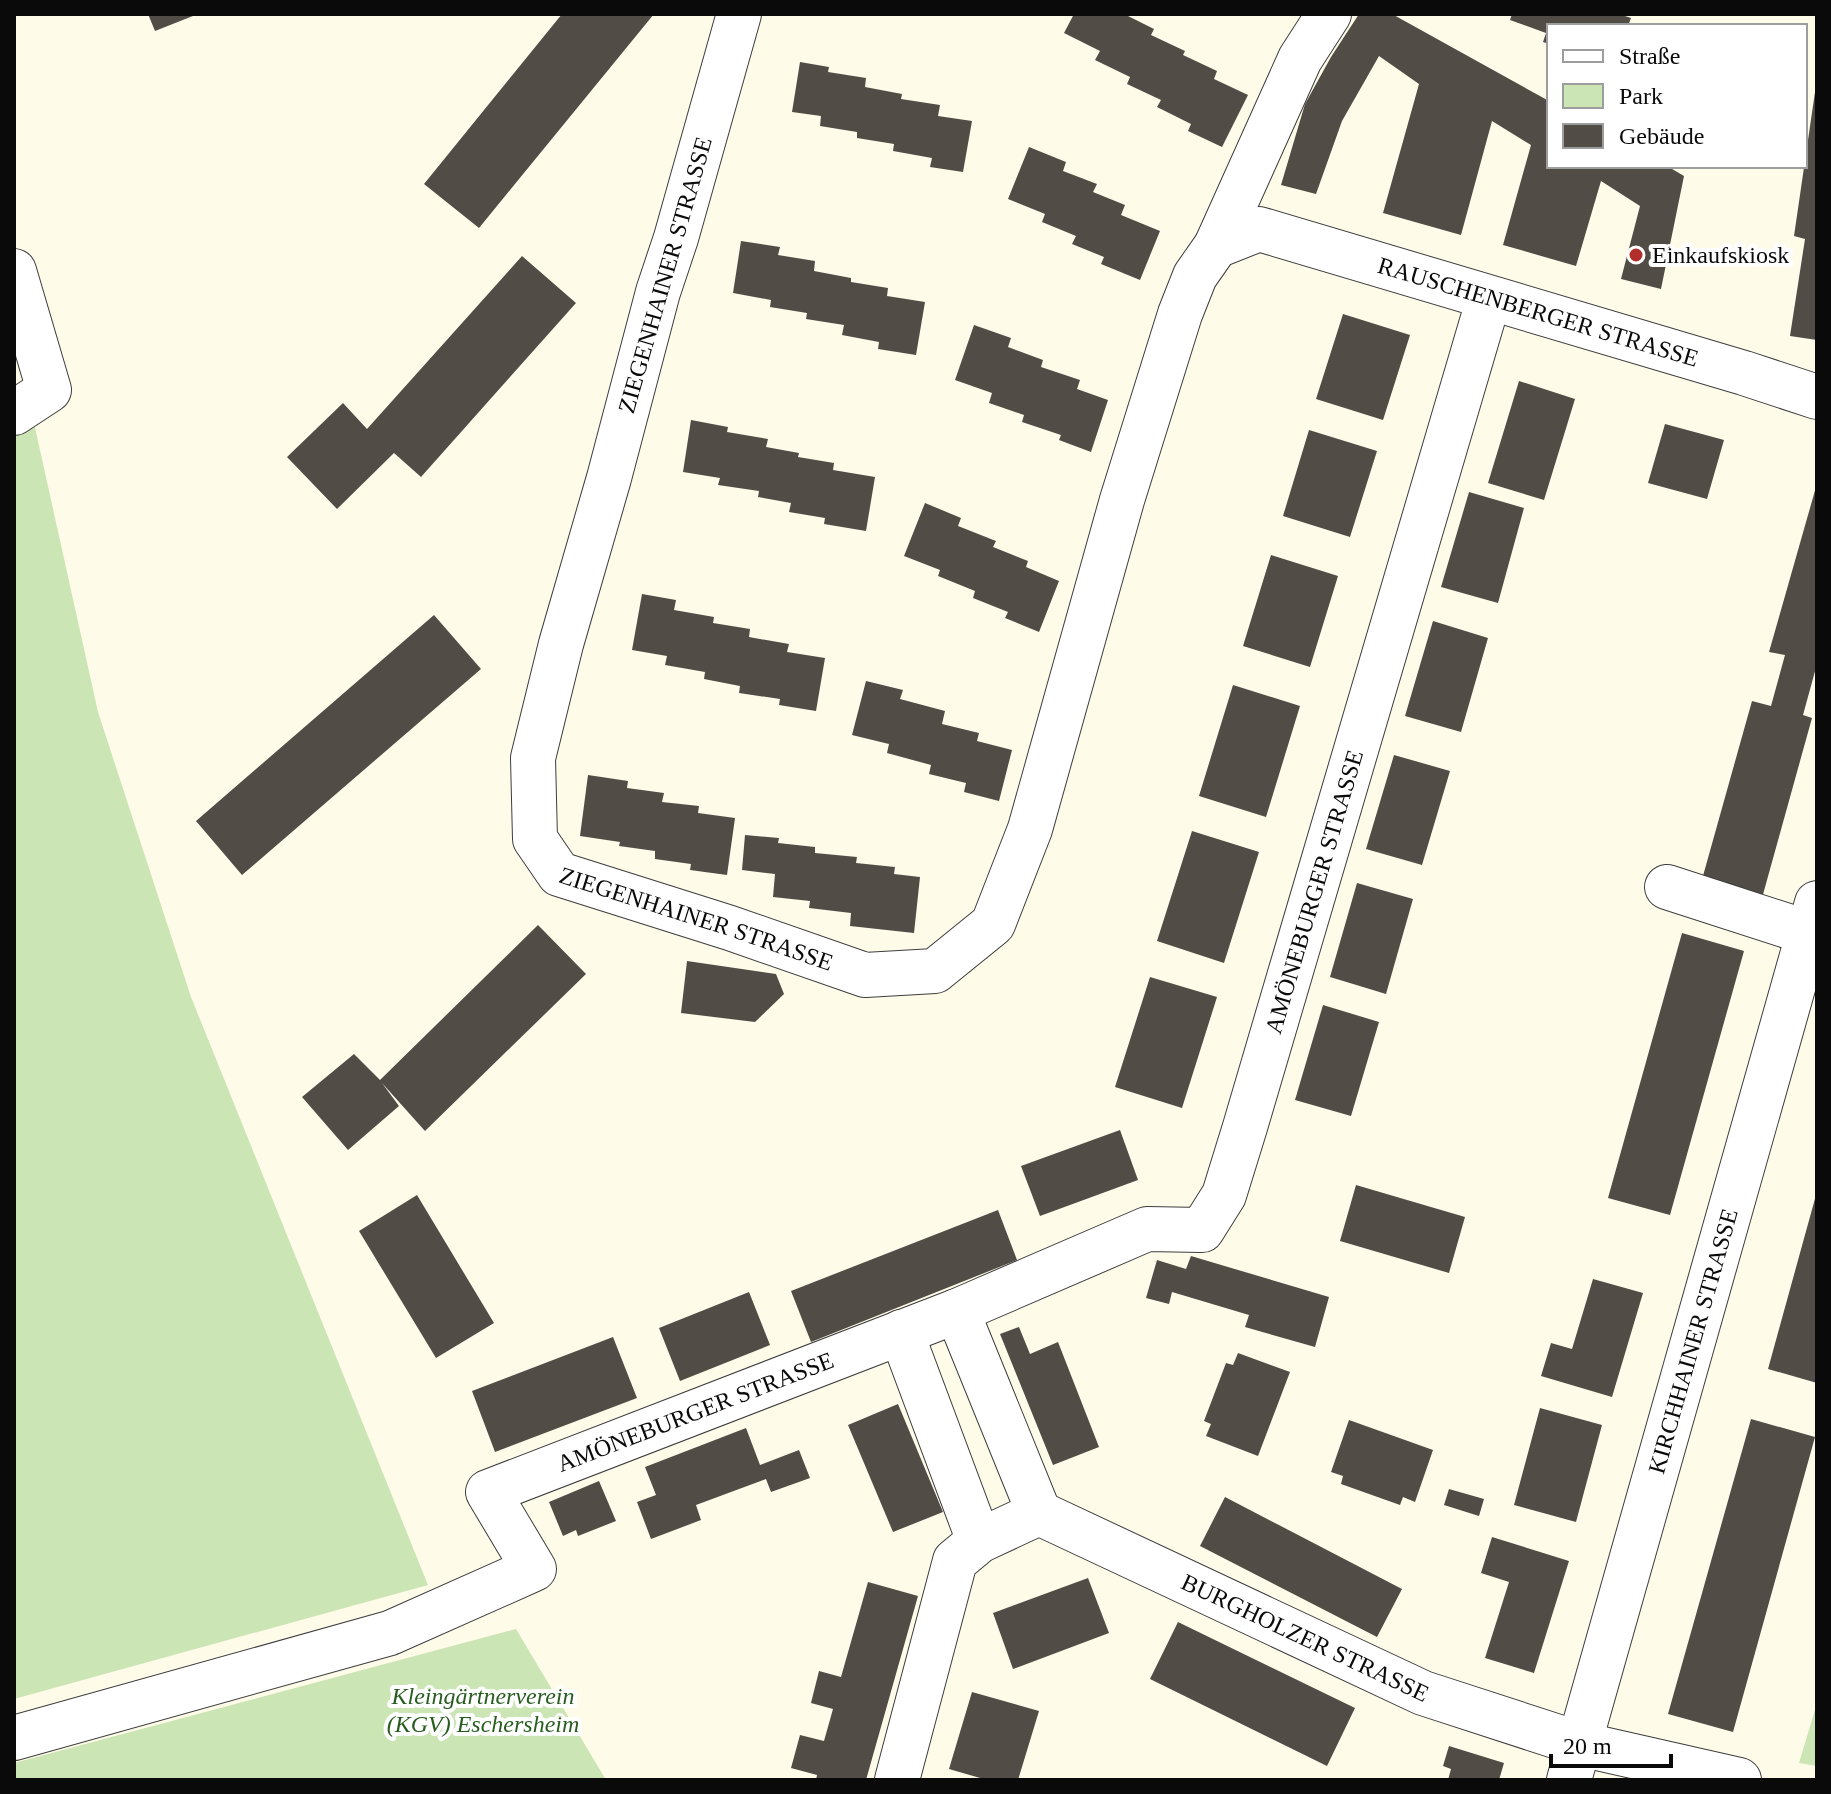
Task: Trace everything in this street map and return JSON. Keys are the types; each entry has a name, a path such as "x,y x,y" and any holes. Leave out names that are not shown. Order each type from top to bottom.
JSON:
{"street":[{"name":"ZIEGENHAINER STRASSE","path":"739,14 561,644 533,758 535,839 559,874 865,975 935,971 993,924 1030,829 1122,500 1180,314 1195,276 1216,246 1300,59 1329,14"},
{"name":"RAUSCHENBERGER STRASSE","path":"1216,246 1259,229 1817,397"},
{"path":"14,271 49,390 14,413"},
{"name":"AMÖNEBURGER STRASSE","path":"14,1738 390,1633 534,1569 488,1492 957,1311 1147,1229 1202,1230 1224,1195 1250,1111 1489,298"},
{"path":"1667,887 1813,918"},
{"name":"KIRCHHAINER STRASSE","path":"1575,1762 1813,918"},
{"path":"897,1780 955,1561 979,1541 1039,1513 957,1311"},
{"path":"901,1332 979,1541"},
{"name":"BURGHOLZER STRASSE","path":"1039,1513 1575,1762 1739,1780"}],"green space":[{"path":"34,423 98,712 191,997 428,1585 14,1699 14,438"},
{"name":"Kleingärtnerverein (KGV) Eschersheim","path":"516,1629 606,1780 14,1780 14,1763"},
{"path":"1817,1703 1817,1766 1799,1763"}],"building":[{"path":"148,14 198,14 155,31"},
{"path":"562,14 654,14 479,228 424,184"},
{"path":"1074,14 1124,14 1154,29 1151,35 1185,51 1183,55 1217,71 1214,79 1248,95 1222,147 1188,131 1191,124 1157,107 1161,100 1127,84 1130,77 1095,60 1100,51 1064,33"},
{"path":"1359,14 1392,14 1547,100 1547,168 1670,168 1684,176 1661,289 1621,279 1640,206 1601,181 1576,266 1503,245 1531,145 1492,121 1461,235 1383,213 1419,84 1379,56 1342,121 1316,194 1281,185 1305,104"},
{"path":"1512,14 1619,14 1631,18 1629,24 1547,24 1547,43 1543,42 1546,33 1510,20"},
{"path":"800,62 829,67 828,72 866,78 865,87 902,94 901,99 940,105 938,116 972,121 963,172 930,167 932,158 893,151 894,144 857,138 857,132 820,126 821,116 792,112"},
{"path":"1817,92 1817,340 1790,336 1805,239 1794,236 1804,168 1807,168 1807,147"},
{"path":"1029,147 1066,162 1063,171 1097,184 1093,192 1125,205 1121,215 1160,231 1140,280 1101,264 1104,257 1072,244 1076,236 1042,222 1045,214 1008,199"},
{"path":"741,241 780,247 778,255 815,261 814,271 851,278 851,282 888,288 887,296 925,302 916,355 878,349 879,342 842,335 844,325 806,319 807,313 770,307 771,300 733,293"},
{"path":"522,256 576,303 421,477 394,453 337,509 287,457 343,403 367,429"},
{"path":"1343,314 1410,335 1383,420 1316,399"},
{"path":"974,325 1011,338 1008,347 1043,360 1041,367 1080,380 1077,389 1108,400 1091,452 1059,440 1061,435 1022,422 1024,415 989,403 992,393 955,380"},
{"path":"1519,381 1575,399 1544,500 1488,483"},
{"path":"691,420 728,427 727,432 768,439 766,447 799,453 798,457 834,463 833,470 875,477 866,531 824,524 825,518 789,512 791,503 758,497 759,491 718,485 720,478 683,472"},
{"path":"1665,424 1724,440 1707,499 1648,483"},
{"path":"1309,430 1377,451 1350,537 1283,516"},
{"path":"1816,487 1817,664 1803,715 1812,718 1762,898 1701,883 1752,701 1771,706 1785,655 1769,652"},
{"path":"1469,492 1524,508 1498,603 1441,587"},
{"path":"925,503 961,518 958,526 996,541 993,547 1028,561 1026,567 1059,581 1039,632 1005,618 1008,612 973,598 975,591 938,576 940,570 904,556"},
{"path":"1271,555 1338,576 1310,667 1243,646"},
{"path":"642,594 676,600 674,610 714,617 713,623 750,629 749,637 789,644 787,652 825,658 816,711 779,705 780,699 739,693 740,686 704,679 705,672 665,665 667,656 632,650"},
{"path":"434,615 481,669 242,875 196,821"},
{"path":"1433,621 1488,638 1461,732 1405,716"},
{"path":"866,681 903,690 900,699 945,711 942,724 979,733 977,741 1012,750 999,801 964,792 966,783 929,774 931,765 887,753 889,744 852,735"},
{"path":"1233,685 1300,706 1266,817 1199,796"},
{"path":"1394,755 1450,771 1422,865 1366,849"},
{"path":"588,775 628,781 627,788 664,793 662,802 699,806 698,813 735,818 727,875 690,870 691,864 655,859 655,851 580,836"},
{"path":"1192,831 1259,852 1224,963 1157,941"},
{"path":"745,835 779,838 778,843 815,847 815,853 857,857 856,863 895,867 894,874 920,877 914,933 850,926 851,913 809,908 810,901 773,897 775,874 742,870"},
{"path":"1357,883 1413,899 1386,994 1330,977"},
{"path":"538,925 586,974 425,1131 382,1083 399,1106 348,1150 302,1097 354,1054 380,1080"},
{"path":"1682,933 1744,951 1670,1215 1608,1198"},
{"path":"687,961 776,974 784,994 755,1022 681,1013"},
{"path":"1150,977 1217,997 1182,1108 1115,1087"},
{"path":"1323,1005 1379,1022 1351,1116 1295,1100"},
{"path":"1120,1130 1138,1180 1040,1216 1021,1166"},
{"path":"1356,1185 1465,1217 1449,1273 1340,1241"},
{"path":"417,1195 494,1323 436,1358 359,1231"},
{"path":"1817,1195 1817,1383 1768,1369"},
{"path":"998,1210 1017,1260 811,1342 791,1291"},
{"path":"1191,1256 1329,1297 1315,1347 1245,1327 1249,1315 1172,1292 1169,1304 1146,1298 1157,1260 1186,1269"},
{"path":"1593,1279 1643,1293 1612,1397 1541,1376 1551,1343 1572,1349"},
{"path":"749,1292 770,1345 680,1381 659,1328"},
{"path":"1019,1327 1030,1354 1058,1342 1099,1447 1053,1465 1000,1334"},
{"path":"613,1337 637,1398 495,1452 472,1391"},
{"path":"1238,1353 1290,1372 1258,1456 1206,1436 1211,1424 1204,1421 1226,1363 1233,1365"},
{"path":"898,1404 943,1512 893,1532 848,1425"},
{"path":"1540,1408 1602,1425 1576,1522 1514,1505"},
{"path":"1751,1419 1815,1437 1733,1732 1668,1714"},
{"path":"1349,1420 1433,1450 1415,1502 1403,1497 1400,1505 1341,1484 1343,1476 1331,1472"},
{"path":"746,1428 760,1465 799,1450 810,1478 771,1492 766,1479 696,1505 701,1520 651,1539 637,1502 656,1495 645,1467"},
{"path":"599,1481 616,1521 578,1536 576,1530 563,1536 549,1502"},
{"path":"1449,1489 1484,1499 1479,1516 1444,1505"},
{"path":"1225,1497 1402,1589 1377,1637 1200,1546"},
{"path":"1492,1537 1569,1561 1534,1673 1485,1658 1509,1582 1481,1573"},
{"path":"1088,1578 1109,1633 1013,1669 993,1613"},
{"path":"868,1582 918,1596 866,1780 816,1780 817,1775 791,1768 800,1735 824,1741 833,1709 811,1703 819,1671 841,1677"},
{"path":"1178,1622 1355,1708 1327,1766 1150,1679"},
{"path":"972,1692 1039,1711 1018,1780 987,1780 949,1769"},
{"path":"1449,1746 1504,1763 1499,1780 1448,1780 1451,1769 1443,1766"}],"place":[{"name":"Einkaufskiosk","path":"1636,255"}]}
